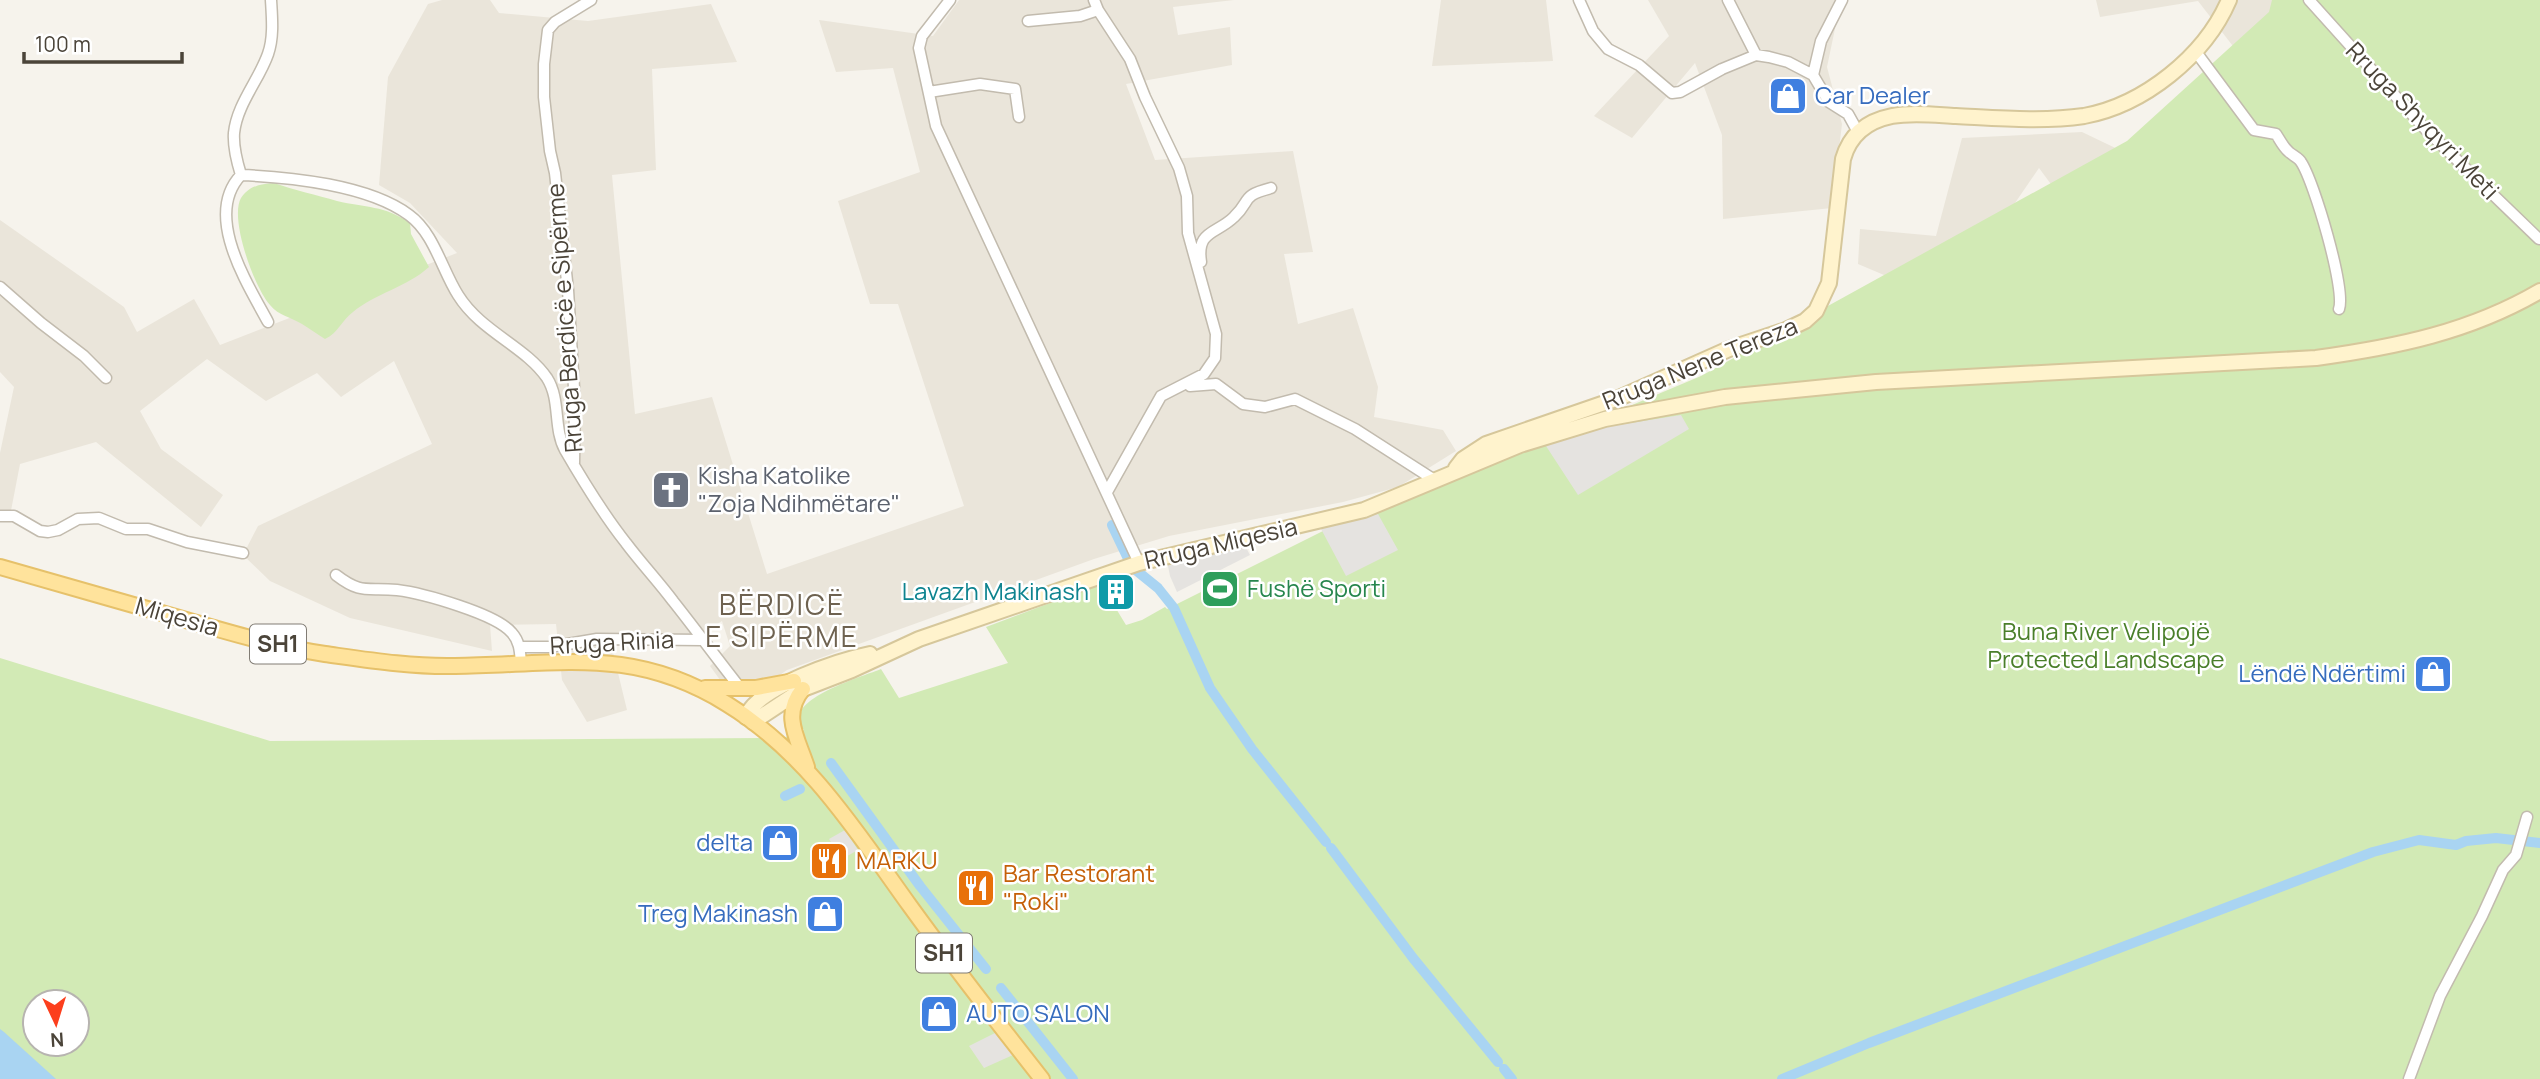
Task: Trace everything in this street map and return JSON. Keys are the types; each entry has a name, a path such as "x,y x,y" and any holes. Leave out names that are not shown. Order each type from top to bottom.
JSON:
{"main road":[{"path":"1858,132 1874,122 1893,116 1930,114 2063,118 2087,115 2160,83 2196,52 2214,29 2229,0"},
{"name":"Rruga Nene Tereza","path":"1451,474 1463,459 1486,444 1619,398 1729,349 1805,321 1816,311 1829,283 1843,159 1847,144 1858,132"},
{"name":"Rruga Miqesia","path":"749,719 799,685 852,670 895,648 1116,570 1228,540 1338,518 1386,503 1545,436 1637,412 1780,390 1876,382 2316,358 2395,346 2462,327 2506,310 2540,291"},
{"name":"Miqesia","path":"0,567 244,636 323,654 404,664 453,666 621,663 691,685"},
{"path":"691,685 714,689 799,685 792,710 791,727 809,771"},
{"name":"SH1","path":"691,685 730,705 779,743 809,771 1042,1079"}],"street":[{"path":"241,176 236,158 234,132 242,105 270,50 271,0"},
{"name":"Rruga Berdicë e Sipërme","path":"592,0 555,22 548,30 544,64 544,97 568,290 575,404 574,464 625,542 742,689"},
{"path":"950,0 922,36 919,48 936,126 1107,492 1136,564"},
{"path":"1579,0 1593,31 1608,49 1639,65 1672,93 1680,92 1722,69 1756,55 1788,62 1813,75 1829,102 1848,114 1858,132"},
{"path":"1728,0 1756,55"},
{"path":"1813,75 1821,41 1842,0"},
{"name":"Rruga Shyqyri Meti","path":"2309,0 2426,130 2539,239"},
{"path":"1028,21 1080,16 1096,5 1130,59 1179,167 1187,196 1188,233 1216,334 1215,358 1204,374 1161,396 1107,492"},
{"path":"2196,52 2253,130 2276,134 2286,150 2301,161 2332,246 2341,292 2339,309"},
{"path":"929,93 980,84 1015,89 1019,117"},
{"path":"268,322 235,256 228,235 226,207 230,186 241,176 309,180 387,200 419,223 458,296 475,316 494,334 530,360 548,380 554,394 563,447 574,464"},
{"path":"1202,283 1202,241 1210,232 1235,216 1247,197 1271,188"},
{"path":"0,287 84,356 106,378"},
{"path":"1182,387 1216,384 1242,404 1265,407 1295,399 1355,429 1436,481"},
{"path":"0,516 13,516 40,531 48,532 58,530 78,519 99,517 126,529 148,529 187,542 243,553"},
{"name":"Rruga Rinia","path":"336,575 360,590 397,590 438,599 508,628 520,647 521,663"},
{"name":"Rruga Rinia","path":"520,647 550,647 597,639 703,640"},
{"path":"2409,1079 2440,996 2482,916 2502,870 2516,855 2528,817"}],"shaded area":[{"path":"442,0 490,0 499,13 588,21 711,4 737,62 652,69 656,170 612,175 635,414 712,397 767,574 964,506 898,304 870,304 838,201 920,172 893,68 836,72 819,20 933,36 959,0 1234,0 1173,7 1178,35 1230,27 1232,65 1126,84 1155,160 1293,151 1313,252 1284,254 1298,324 1353,308 1378,387 1374,417 1443,430 1456,451 1398,487 1343,502 1169,536 1094,559 787,670 770,682 723,684 710,666 730,646 722,621 687,643 611,644 627,710 587,722 562,680 556,624 490,625 492,651 350,618 270,581 243,555 258,526 432,444 394,361 341,397 317,373 266,401 207,359 140,411 161,449 223,495 201,527 96,442 20,464 9,521 0,520 0,453 14,387 0,372 0,220 124,307 137,332 194,299 220,345 457,253 410,203 379,185 388,77 428,4"},
{"path":"1441,0 1546,0 1553,61 1432,66"},
{"path":"1648,0 1841,0 1827,67 1842,124 1832,208 1723,219 1722,135 1695,63 1632,138 1594,116 1669,36"},
{"path":"2096,0 2294,0 2410,128 2444,88 2499,146 2540,88 2540,233 2530,247 2407,150 2327,178 2340,234 2298,249 2321,300 2241,299 2196,273 2164,177 2076,218 2039,168 2004,219 2052,280 2033,290 2020,274 2005,277 1981,289 1979,336 1879,323 1884,275 1858,264 1860,229 1936,236 1962,138 2082,132 2130,155 2253,72 2198,1 2100,17"},
{"path":"1681,415 1689,429 1578,495 1546,446 1586,430"},
{"path":"1378,514 1398,550 1346,576 1320,527"},
{"path":"1243,542 1250,555 1177,592 1167,561"},
{"path":"845,830 858,850 842,859 829,839"},
{"path":"997,1032 1013,1055 984,1068 969,1046"}],"green space":[{"name":"Buna River Velipojë Protected Landscape","path":"2272,0 2540,0 2540,1079 0,1079 0,658 270,741 783,738 804,730 799,719 802,709 811,700 841,684 881,669 899,698 1008,663 986,627 1101,584 1126,625 1142,620 1367,509 1513,455 1701,376 2127,141 2269,12"},
{"path":"274,183 337,201 383,210 401,217 410,223 411,234 429,267 411,280 362,305 325,339 277,312 270,305 257,284 245,253 238,221 241,198 255,186"}],"water":[{"path":"0,1029 21,1047 21,1058 33,1058 56,1079 0,1079"}],"waterway":[{"path":"1112,525 1132,567 1158,588 1174,608 1210,688 1252,749 1326,842"},
{"path":"831,763 920,886 986,969"},
{"path":"785,796 800,789"},
{"path":"1782,1079 1869,1043 2373,852 2419,840 2456,845 2466,841 2496,838 2540,843"},
{"path":"1331,848 1413,958 1498,1062"},
{"path":"1001,988 1073,1079"},
{"path":"1504,1069 1512,1079"}],"place":[{"name":"Car Dealer","path":"1788,96"},
{"name":"Kisha Katolike \"Zoja Ndihmëtare\"","path":"671,490"},
{"name":"Fushë Sporti","path":"1220,589"},
{"name":"Lavazh Makinash","path":"1116,592"},
{"name":"Lëndë Ndërtimi","path":"2433,674"},
{"name":"delta","path":"780,843"},
{"name":"MARKU","path":"829,861"},
{"name":"Bar Restorant \"Roki\"","path":"976,888"},
{"name":"Treg Makinash","path":"825,914"},
{"name":"AUTO SALON","path":"939,1014"}],"district":[{"name":"BËRDICË E SIPËRME","path":"782,621"}]}
